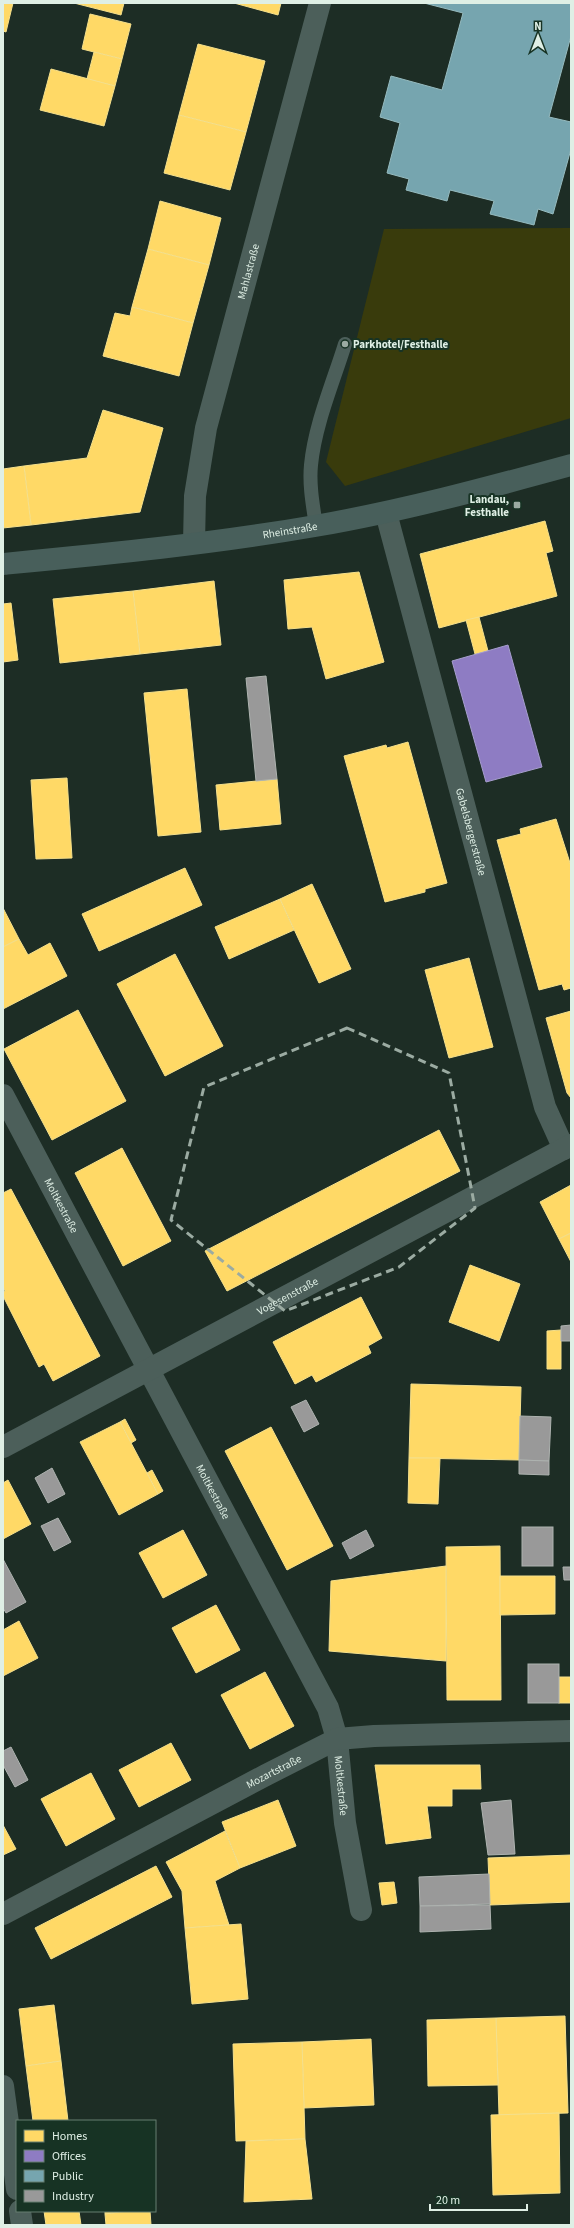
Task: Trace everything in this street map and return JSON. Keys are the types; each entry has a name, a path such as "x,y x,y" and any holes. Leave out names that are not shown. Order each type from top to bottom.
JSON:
{"main road":[{"name":"Rheinstraße","path":"3,564 194,543 316,526 386,513 484,489 571,465"}],"street":[{"name":"Mahlastraße","path":"194,543 195,496 206,428 320,3"},
{"name":"Gabelsbergerstraße","path":"386,513 545,1107 567,1147"},
{"name":"Moltkestraße","path":"3,1095 328,1708 337,1739 345,1823 361,1910"},
{"name":"Vogesenstraße","path":"3,1447 567,1147"},
{"name":"Mozartstraße","path":"3,1914 337,1739 382,1736 571,1731"},
{"path":"3,2086 16,2182"},
{"path":"20,2212 22,2225"}],"lane":[{"path":"316,526 311,492 311,465 317,434 346,344"}],"highlighted area":[{"path":"347,1028 449,1073 475,1208 399,1267 285,1311 171,1220 204,1087"}],"shaded area":[{"path":"571,228 571,418 345,486 326,462 384,229"}],"building: Homes":[{"path":"3,3 13,3 6,32 3,31"},
{"path":"74,3 124,3 121,15"},
{"path":"234,3 281,3 278,15"},
{"path":"90,14 131,24 122,59 82,49"},
{"path":"198,44 265,61 246,132 179,115"},
{"path":"94,52 122,59 115,86 87,79"},
{"path":"51,69 115,86 104,126 40,110"},
{"path":"179,115 246,132 230,190 164,173"},
{"path":"160,201 221,218 209,265 148,249"},
{"path":"148,249 209,265 193,323 132,307"},
{"path":"132,307 193,323 179,376 103,356 115,313 130,316"},
{"path":"103,410 163,428 140,512 31,525 24,466 87,458"},
{"path":"24,466 31,525 3,528 3,469"},
{"path":"545,521 553,551 546,553 557,596 439,628 420,554"},
{"path":"359,572 384,662 326,679 312,627 288,629 284,580"},
{"path":"214,581 221,645 140,654 133,591"},
{"path":"133,591 140,654 60,663 53,599"},
{"path":"11,603 18,660 3,662 3,604"},
{"path":"479,617 488,651 475,654 466,620"},
{"path":"187,689 201,832 158,836 144,693"},
{"path":"408,742 447,883 425,889 425,892 385,902 344,756 386,745 387,748"},
{"path":"67,778 72,858 36,859 31,780"},
{"path":"277,779 281,824 220,830 216,785"},
{"path":"556,819 571,866 571,988 564,990 562,984 539,990 497,840 521,834 520,829"},
{"path":"185,868 202,905 99,951 82,914"},
{"path":"312,884 351,969 319,983 280,899"},
{"path":"280,899 294,930 229,959 215,927"},
{"path":"3,908 19,939 3,947"},
{"path":"19,939 28,955 50,943 67,976 3,1009 3,947"},
{"path":"175,954 223,1046 165,1076 117,984"},
{"path":"469,958 493,1047 449,1058 425,970"},
{"path":"78,1010 126,1101 52,1140 4,1049"},
{"path":"571,1011 571,1098 567,1093 546,1018"},
{"path":"439,1130 460,1171 227,1291 205,1251"},
{"path":"122,1148 171,1241 123,1266 75,1173"},
{"path":"571,1185 571,1233 559,1239 540,1202"},
{"path":"11,1189 100,1356 53,1381 44,1364 39,1367 3,1296 3,1292 5,1291 3,1286 3,1193"},
{"path":"571,1233 571,1262 559,1239"},
{"path":"470,1265 520,1284 499,1341 449,1322"},
{"path":"361,1297 382,1338 368,1346 371,1353 316,1382 312,1375 295,1384 273,1342"},
{"path":"561,1330 561,1369 547,1369 547,1331"},
{"path":"411,1384 521,1387 519,1460 409,1458"},
{"path":"125,1419 136,1440 131,1443 120,1422"},
{"path":"120,1422 158,1494 119,1515 80,1442"},
{"path":"271,1427 333,1546 287,1570 225,1451"},
{"path":"409,1458 440,1458 438,1504 408,1503"},
{"path":"152,1470 163,1491 158,1494 147,1473"},
{"path":"8,1480 31,1524 3,1539 3,1483"},
{"path":"183,1530 207,1575 163,1598 139,1553"},
{"path":"500,1546 501,1700 447,1700 446,1547"},
{"path":"446,1566 446,1661 329,1651 331,1581"},
{"path":"500,1576 555,1576 555,1614 500,1615"},
{"path":"216,1605 240,1650 196,1673 172,1628"},
{"path":"19,1621 38,1658 3,1676 3,1630"},
{"path":"265,1672 294,1726 250,1749 221,1695"},
{"path":"559,1677 571,1677 571,1703 559,1703"},
{"path":"171,1743 191,1780 139,1807 119,1770"},
{"path":"375,1765 480,1765 481,1789 452,1789 452,1806 427,1806 431,1838 386,1844"},
{"path":"91,1773 115,1819 66,1846 41,1799"},
{"path":"278,1800 296,1846 240,1868 222,1822"},
{"path":"3,1825 16,1849 3,1855"},
{"path":"225,1831 240,1868 215,1881 229,1925 185,1928 182,1891 166,1862"},
{"path":"571,1855 571,1902 490,1905 488,1858"},
{"path":"156,1866 172,1897 51,1959 35,1928"},
{"path":"394,1882 397,1903 382,1905 379,1883"},
{"path":"241,1924 248,1999 192,2004 185,1928"},
{"path":"54,2005 61,2061 26,2066 19,2009"},
{"path":"565,2016 568,2113 499,2115 496,2018"},
{"path":"496,2018 498,2085 428,2086 427,2020"},
{"path":"371,2039 374,2105 304,2108 302,2042"},
{"path":"302,2042 305,2139 236,2141 233,2044"},
{"path":"61,2061 68,2120 33,2120 26,2066"},
{"path":"559,2113 560,2193 493,2195 491,2115"},
{"path":"305,2139 312,2199 244,2202 246,2141"},
{"path":"44,2212 79,2212 81,2225 46,2225"},
{"path":"105,2212 120,2212 105,2214"},
{"path":"120,2212 150,2212 151,2225 106,2225 105,2214"}],"building: Offices":[{"path":"508,645 542,767 486,782 452,661"}],"building: Public":[{"path":"424,3 571,3 571,36 549,117 571,122 571,149 553,214 538,209 534,225 490,214 494,201 450,190 447,201 406,190 409,179 387,173 400,123 380,117 391,76 442,90 463,13"}],"building: Industry":[{"path":"266,676 277,779 256,781 246,678"},
{"path":"571,1325 571,1341 561,1341 561,1326"},
{"path":"306,1400 319,1424 304,1432 291,1407"},
{"path":"520,1416 551,1417 549,1461 519,1460"},
{"path":"519,1460 549,1461 549,1475 519,1474"},
{"path":"52,1468 65,1494 48,1503 35,1478"},
{"path":"58,1518 71,1542 54,1551 41,1526"},
{"path":"522,1527 553,1527 553,1566 522,1566"},
{"path":"366,1530 374,1546 350,1559 342,1543"},
{"path":"3,1559 26,1602 6,1613 3,1608"},
{"path":"563,1567 571,1567 571,1580 564,1580"},
{"path":"528,1664 559,1664 559,1703 528,1703"},
{"path":"11,1747 28,1780 15,1787 3,1765 3,1751"},
{"path":"511,1800 515,1854 488,1855 481,1803"},
{"path":"489,1874 490,1904 420,1906 419,1877"},
{"path":"490,1905 491,1929 420,1932 420,1906"}],"place":[{"name":"Parkhotel/Festhalle","path":"345,344"},
{"name":"Landau, Festhalle","path":"517,505"}]}
